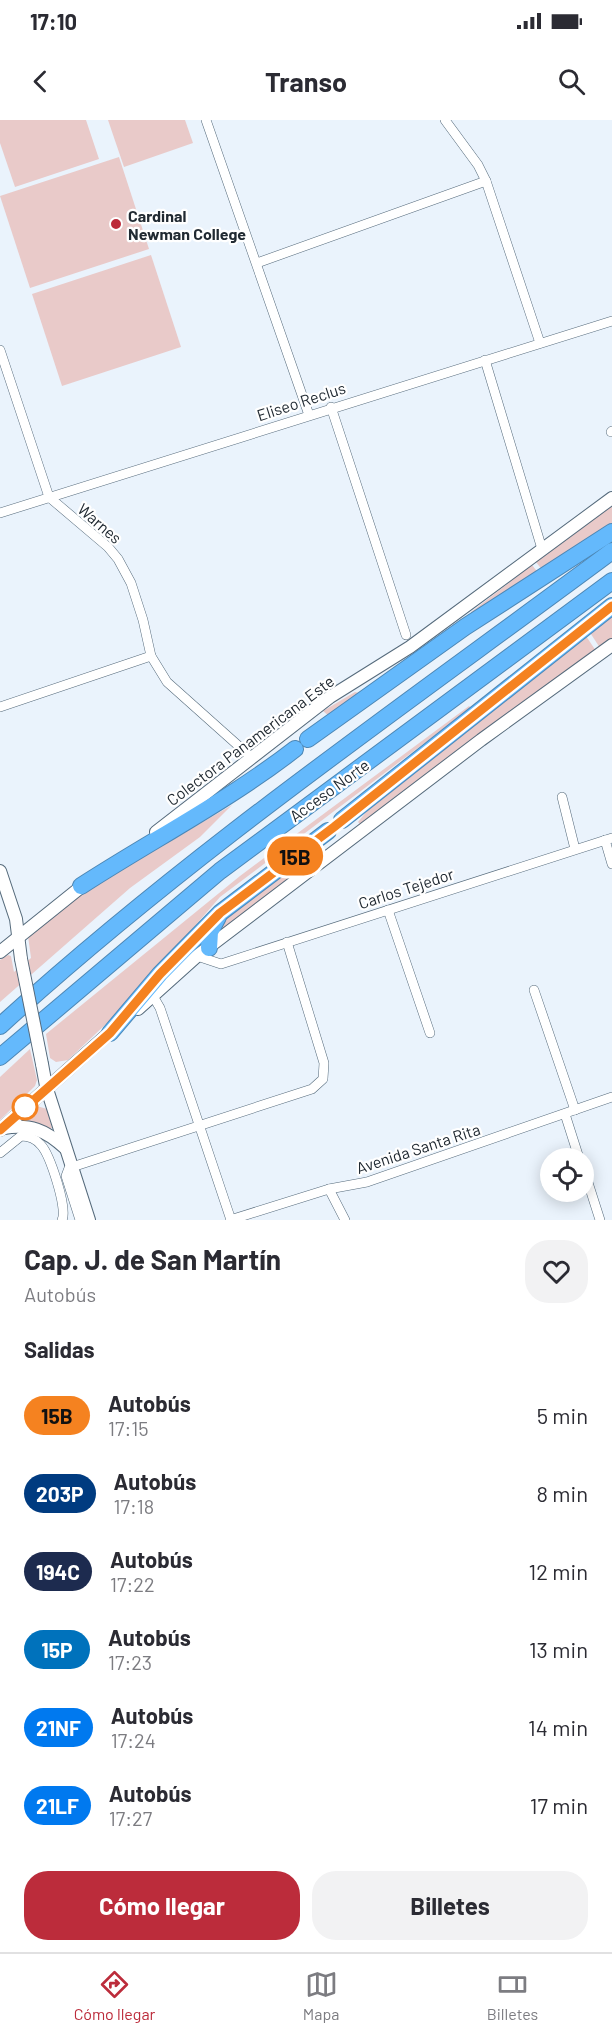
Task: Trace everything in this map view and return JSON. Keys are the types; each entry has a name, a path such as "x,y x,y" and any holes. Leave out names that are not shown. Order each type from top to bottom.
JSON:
{"highway":[{"path":"81,886 159,836 246,786 465,627 612,532"},
{"name":"Acceso Norte","path":"0,1026 127,917 265,808 612,551"},
{"name":"Acceso Norte","path":"0,1057 220,871 612,581"},
{"path":"342,820 612,606"},
{"path":"110,1033 160,974 220,913 328,831"},
{"path":"205,955 210,932 220,913"}],"street":[{"path":"206,120 309,415"},
{"path":"445,120 478,165 486,181 540,343"},
{"path":"257,263 486,181"},
{"name":"Eliseo Reclus","path":"0,513 331,407 612,321"},
{"path":"0,350 49,497"},
{"path":"485,360 542,549"},
{"path":"331,407 406,635"},
{"name":"Warnes","path":"49,497 108,547 118,559 131,583 151,656 167,682 250,757"},
{"name":"Colectora Panamericana Este","path":"0,952 81,886 199,801 250,757 343,689 410,647 612,498"},
{"path":"1,1129 46,1086 153,996 481,740 612,645"},
{"path":"0,707 151,656"},
{"path":"562,797 575,849"},
{"path":"608,839 612,864"},
{"name":"Carlos Tejedor","path":"205,955 221,964 608,839"},
{"path":"0,871 16,920 21,959 46,1086 89,1220"},
{"path":"388,910 430,1033"},
{"path":"80,1220 66,1176 71,1167 312,1089 323,1079 324,1063 287,942"},
{"path":"534,990 575,1110"},
{"path":"153,996 160,1008 231,1220"},
{"name":"Avenida Santa Rita","path":"231,1220 330,1189 366,1182 612,1097"},
{"path":"565,1114 576,1148"},
{"path":"1,1129 23,1125 35,1127 65,1148"},
{"path":"0,1153 21,1136 33,1138 43,1146 64,1209 62,1220"},
{"path":"330,1189 345,1220"},
{"path":"594,1201 600,1220"}],"shaded area":[{"path":"0,120 86,120 99,159 15,187 0,143"},
{"path":"108,120 185,120 193,143 124,167"},
{"path":"119,157 149,249 30,288 0,196"},
{"path":"151,255 181,347 62,386 32,294"},
{"path":"612,506 612,523 543,571 536,562"},
{"path":"532,565 540,575 471,614 471,612"},
{"path":"612,612 612,639 600,648 589,631"},
{"path":"584,633 596,651 362,826 358,822 367,811"},
{"path":"355,692 359,693 329,716 323,711"},
{"path":"469,706 471,708 220,897 127,1004 68,1060 56,1062 50,1058 46,1034 240,876"},
{"path":"232,805 200,837 130,888 0,1002 0,960 8,955 11,956 14,972 31,958 28,936 71,899"},
{"path":"311,853 317,860 213,937 217,925"},
{"path":"30,1049 37,1080 35,1086 0,1120 0,1077"},
{"path":"37,1106 47,1109 52,1128 24,1121 23,1119"}],"bus line":[{"name":"15B","path":"0,1130 46,1086 110,1033 160,974 220,913 334,827 443,738 591,625 612,606"}],"place":[{"name":"Cardinal Newman College","path":"116,224"}]}
